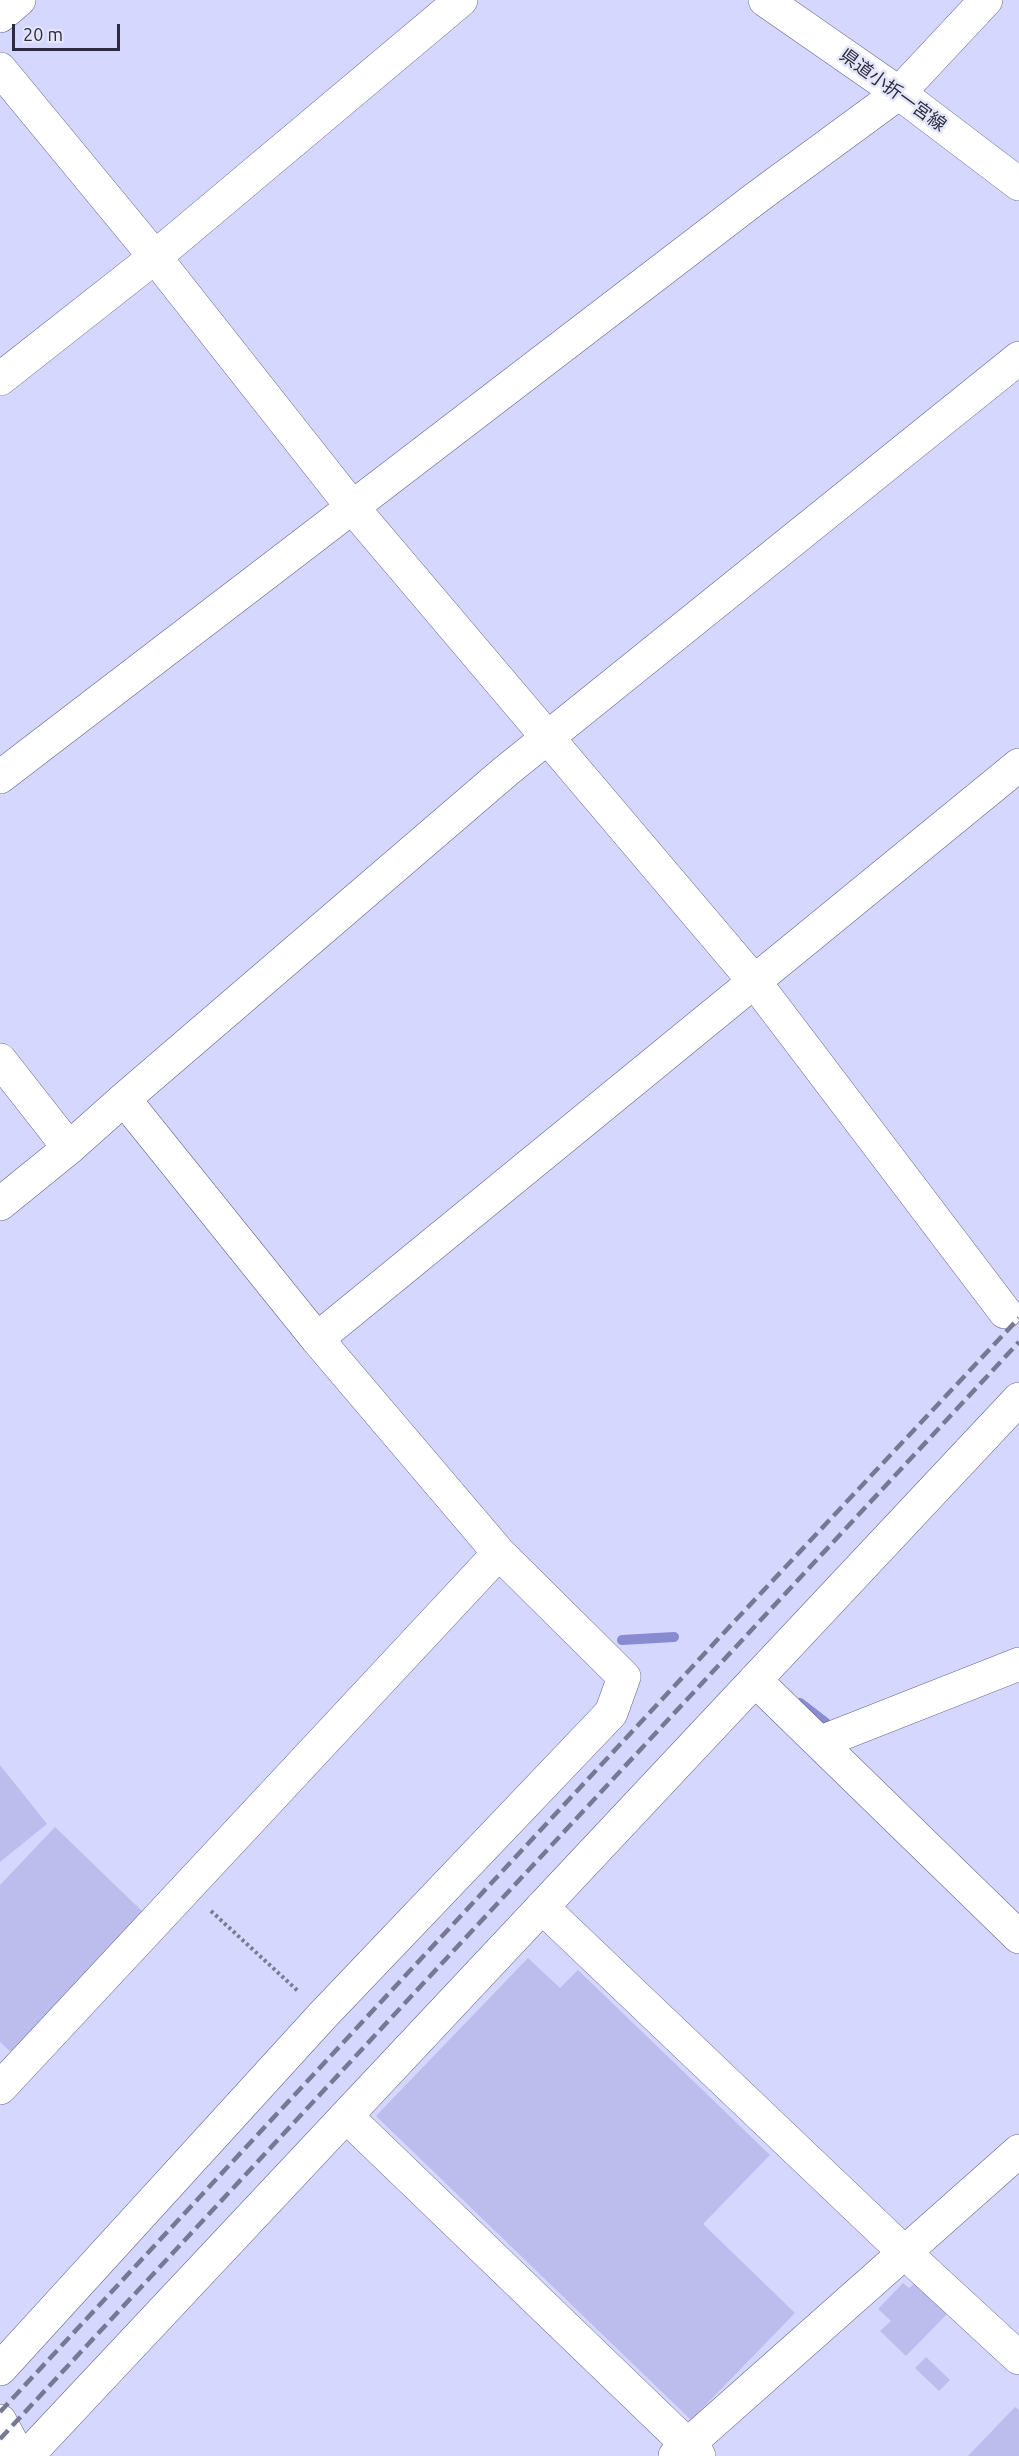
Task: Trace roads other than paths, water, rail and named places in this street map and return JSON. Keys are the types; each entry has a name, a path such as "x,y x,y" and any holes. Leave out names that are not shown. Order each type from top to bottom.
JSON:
{"street":[{"path":"0,16 19,0"},
{"path":"0,379 155,257 461,0"},
{"name":"県道小折一宮線","path":"765,0 899,93 1019,184"},
{"path":"0,777 756,198 899,93 986,0"},
{"path":"0,69 155,257 353,508 754,981 1005,1312"},
{"path":"0,1204 69,1148 547,738 1019,358"},
{"path":"317,1339 1019,765"},
{"path":"0,1060 69,1148"},
{"path":"0,2369 323,2014 611,1713 624,1677 499,1553 317,1339 124,1099"},
{"path":"27,2456 1019,1399"},
{"path":"0,2088 499,1553"},
{"path":"820,1742 1019,1664"},
{"path":"755,1680 1019,1936"},
{"path":"542,1907 904,2252 1019,2358"},
{"path":"346,2116 687,2452 904,2252 1019,2151"},
{"path":"0,2421 20,2456"}],"waterway":[{"path":"622,1640 674,1637"},
{"path":"800,1703 826,1723"}],"railway":[{"path":"0,2412 1019,1318"},
{"path":"0,2439 1019,1342"}]}
